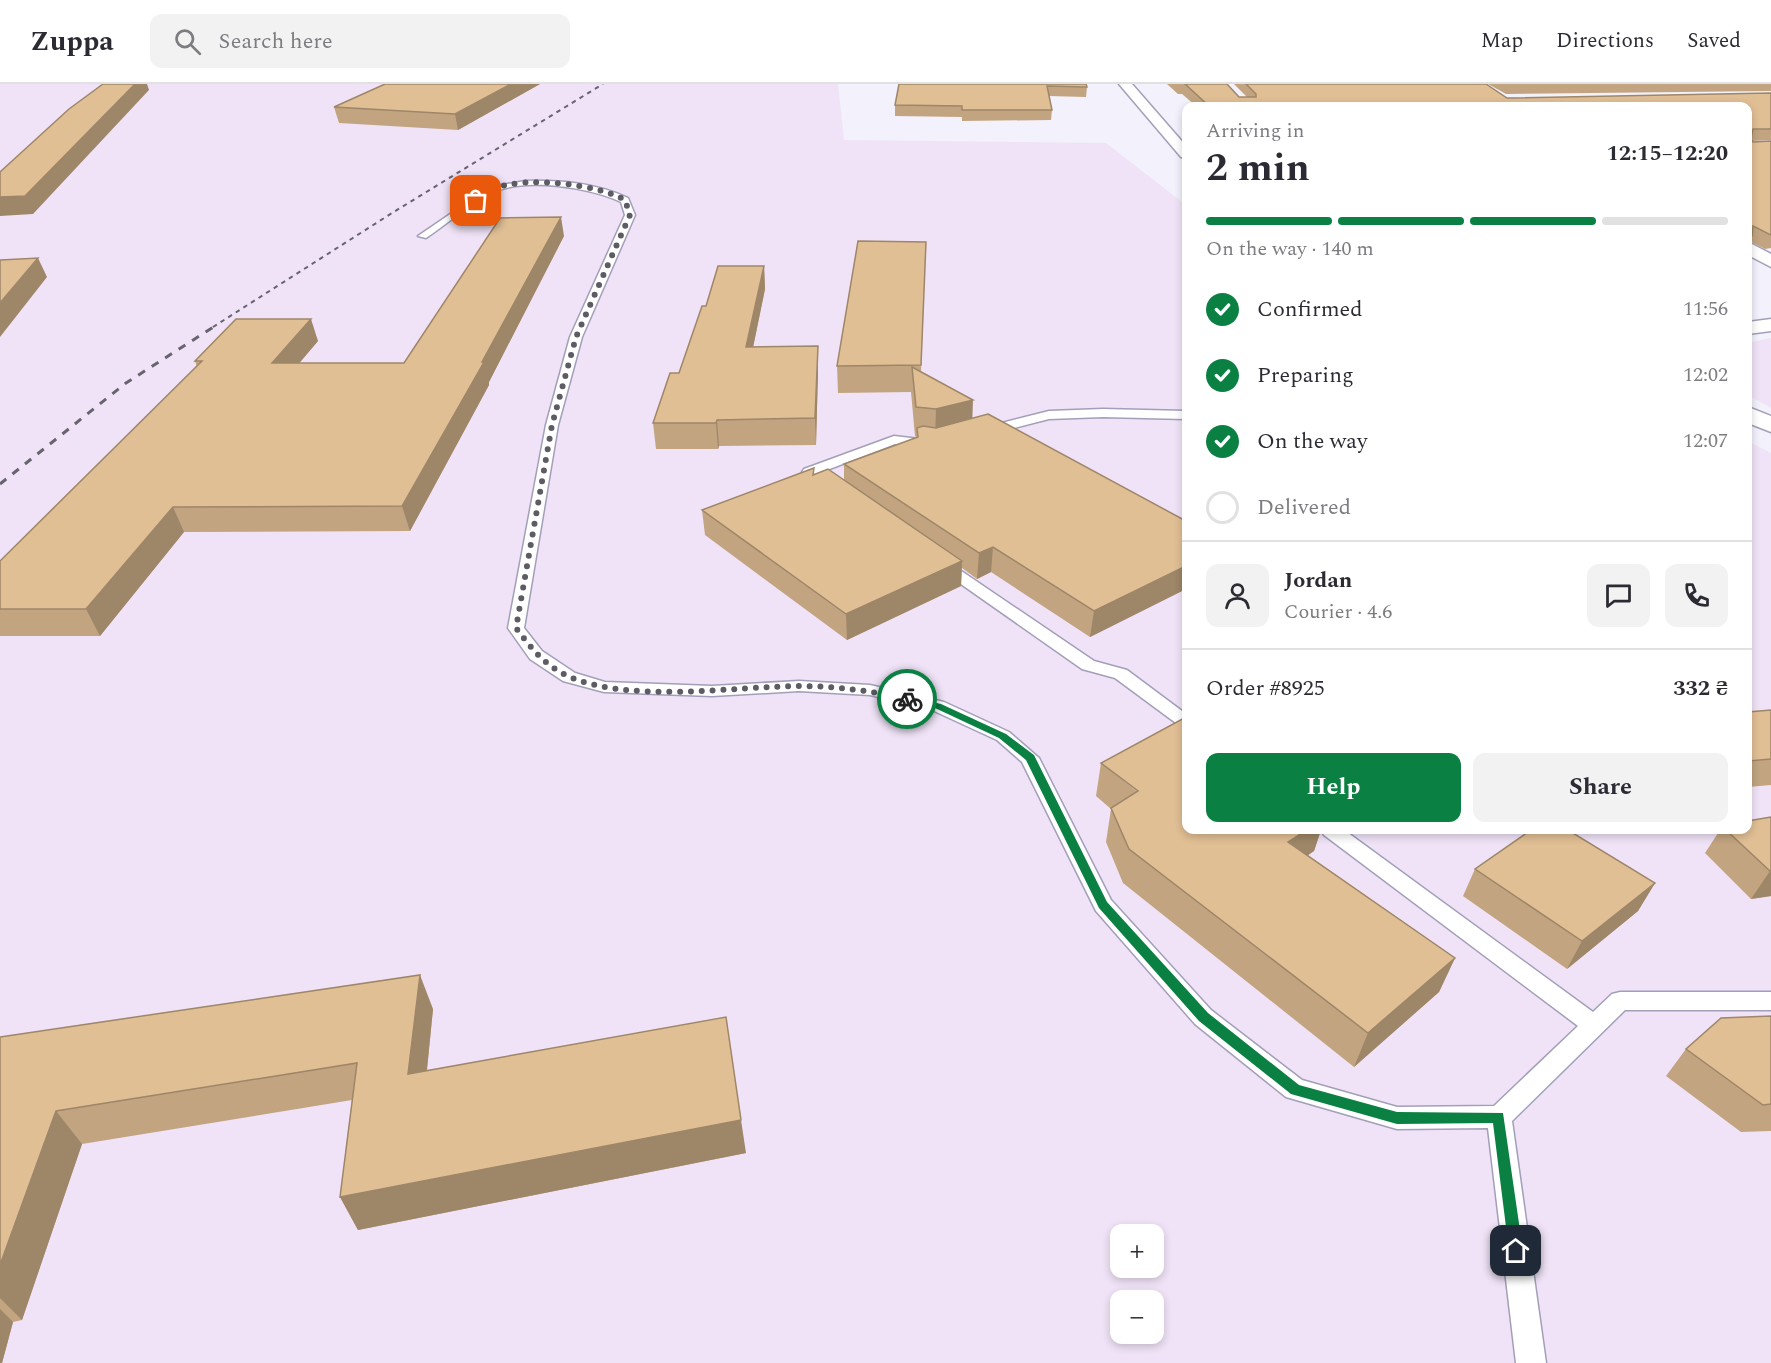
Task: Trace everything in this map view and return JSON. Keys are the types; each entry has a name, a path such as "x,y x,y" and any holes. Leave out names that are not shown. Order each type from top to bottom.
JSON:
{"street":[{"path":"1125,84 1182,147"},
{"path":"1752,250 1771,262"},
{"path":"1752,327 1771,325"},
{"path":"1752,416 1771,425"}],"lane":[{"path":"423,236 493,189 504,186 537,183 612,193 625,200 630,215 576,337 552,425 516,628 536,655 569,677 604,687 711,691 800,686 870,690 938,706 1003,736 1030,758 1103,905 1203,1017 1296,1089 1397,1118 1499,1117 1620,1001 1771,1001"},
{"path":"969,436 1049,415 1103,413 1182,415"},
{"path":"838,492 809,472 894,440 935,445 946,442"},
{"path":"934,559 1088,665 1121,674 1182,720"},
{"path":"1336,834 1594,1025"},
{"path":"1499,1117 1531,1363"}],"shaded area":[{"path":"0,84 838,84 844,140 1106,143 1182,202 1182,834 1752,834 1752,443 1771,453 1771,1363 0,1363"},
{"path":"1771,338 1771,408 1752,397 1752,342"}],"building":[{"path":"103,84 135,84 25,196 0,197 0,172 69,109"},
{"path":"385,84 511,84 455,114 334,107"},
{"path":"899,84 1086,84 1087,87 1047,86 1052,110 962,110 962,106 895,105"},
{"path":"1185,84 1227,84 1239,97 1256,97 1256,94 1246,84 1486,84 1507,98 1771,93 1771,129 1753,129 1752,134 1752,102 1205,102"},
{"path":"1752,140 1771,141 1771,235 1753,226 1752,236"},
{"path":"561,217 482,362 484,362 402,506 173,507 86,609 0,609 0,561 202,361 195,361 236,319 311,319 272,363 404,363 500,218"},
{"path":"858,241 926,242 921,365 837,366"},
{"path":"38,258 0,303 0,260"},
{"path":"718,266 764,266 746,347 818,346 815,418 717,420 716,423 653,423 670,373 679,373 702,306 706,306"},
{"path":"912,367 973,400 936,409 916,407"},
{"path":"988,414 1182,519 1182,568 1094,611 993,547 979,553 844,464 918,437 917,428 923,426 936,428"},
{"path":"814,468 813,475 828,469 962,561 846,614 702,510"},
{"path":"1771,710 1771,759 1752,761 1752,712"},
{"path":"1182,719 1182,834 1301,834 1288,842 1455,958 1368,1033 1129,849 1111,808 1138,791 1101,763"},
{"path":"1771,817 1771,871 1730,834 1752,834 1752,820"},
{"path":"1525,834 1575,834 1655,883 1582,941 1475,869"},
{"path":"420,975 408,1074 726,1017 741,1120 340,1197 357,1063 56,1111 0,1265 0,1037"},
{"path":"1771,1016 1771,1104 1763,1105 1686,1049 1721,1018"}],"railway":[{"path":"213,327 392,213 603,84"},
{"path":"0,484 126,383 215,326"}],"way so far":[{"path":"476,201 493,189 537,183 612,193 625,200 630,215 576,337 552,425 516,628 536,655 569,677 604,687 711,691 800,686 870,690 907,699"}],"route":[{"path":"907,699 938,706 1003,736 1030,758 1103,905 1203,1017 1296,1089 1397,1118 1499,1117 1516,1251"}]}
